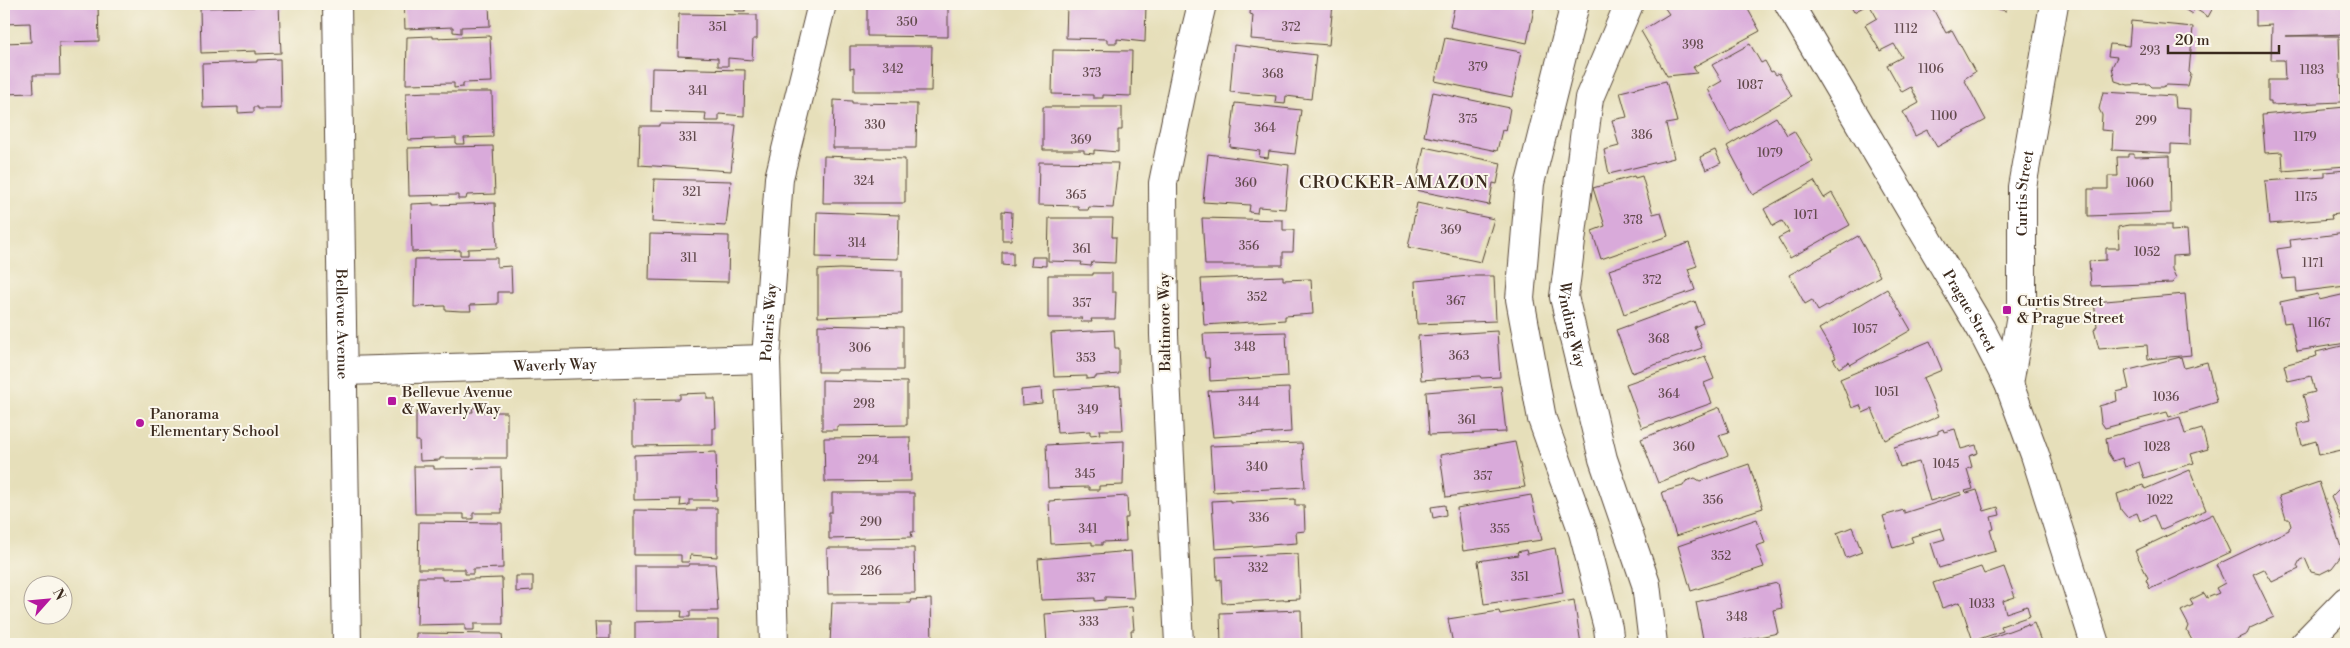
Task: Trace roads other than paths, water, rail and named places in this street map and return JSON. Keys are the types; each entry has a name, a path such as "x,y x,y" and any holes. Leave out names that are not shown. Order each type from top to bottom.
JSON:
{"street":[{"name":"Bellevue Avenue","path":"337,4 347,644"},
{"name":"Polaris Way","path":"774,644 766,358 779,178 822,4"},
{"name":"Baltimore Way","path":"1179,644 1164,335 1163,183 1202,4"},
{"path":"1575,4 1530,183 1520,299 1542,419 1583,532 1608,628 1610,644"},
{"name":"Winding Way","path":"1629,4 1589,98 1564,297 1603,459 1646,584 1653,644"},
{"name":"Prague Street","path":"1789,4 1981,329 2010,384 2035,455 2095,644"},
{"name":"Curtis Street","path":"2010,384 2022,309 2022,187 2054,4"},
{"name":"Waverly Way","path":"344,371 766,358"},
{"path":"2304,644 2346,600"}],"place":[{"name":"Curtis Street & Prague Street","path":"2007,310"},
{"name":"Bellevue Avenue & Waverly Way","path":"392,401"},
{"name":"Panorama Elementary School","path":"140,423"}],"district":[{"name":"CROCKER-AMAZON","path":"1394,182"}]}
